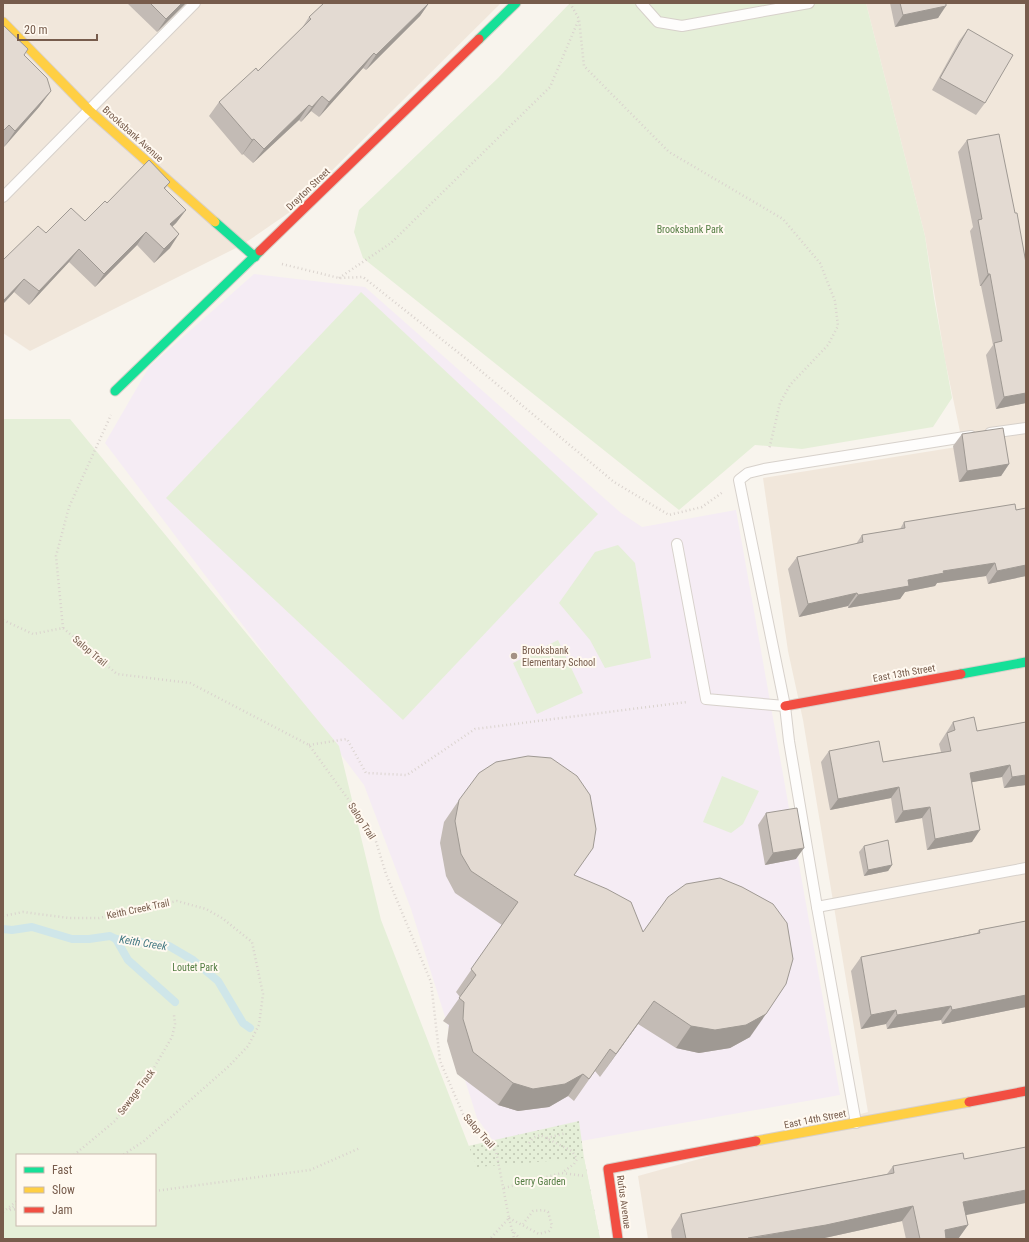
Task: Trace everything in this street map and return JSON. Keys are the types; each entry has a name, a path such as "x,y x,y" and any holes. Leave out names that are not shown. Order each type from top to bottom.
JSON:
{"street":[{"name":"Drayton Street","path":"115,391 516,3"},
{"name":"Brooksbank Avenue","path":"3,22 89,110 255,257"},
{"name":"East 13th Street","path":"785,706 1026,662"},
{"name":"East 14th Street","path":"608,1172 1026,1091"},
{"name":"Rufus Avenue","path":"608,1172 618,1239"}],"lane":[{"path":"3,197 195,3"},
{"path":"641,3 658,22 682,26 809,3"},
{"path":"856,1123 790,748 785,706 739,480 748,473 764,469 1026,428"},
{"path":"677,544 706,699 785,706"},
{"path":"818,907 1026,868"}],"path":[{"path":"570,3 579,19 584,66 669,152 783,219 820,263 835,301 838,326 828,345 786,391 780,403 764,469"},
{"path":"339,278 391,243 550,87 579,19"},
{"path":"255,257 339,278 363,277 469,361 614,482 669,515 702,507 739,480"},
{"path":"63,628 56,556 69,507 115,405 115,391"},
{"name":"Salop Trail","path":"3,620 33,634 63,628 117,674 190,684 309,745 374,835 386,874 431,982 440,1061 463,1114 496,1151 504,1188 508,1218 514,1239"},
{"path":"309,745 347,739 366,772 407,775 475,729 706,699"},
{"name":"Keith Creek Trail","path":"3,916 23,912 69,918 99,918 177,901 206,909 222,918 252,942 263,994 260,1025 248,1046 230,1066 144,1141 124,1154"},
{"name":"Sewage Track","path":"75,1154 115,1121 148,1078 172,1037 175,1024 174,1014"},
{"path":"546,1138 566,1133"},
{"path":"504,1188 562,1173 574,1164 577,1159 572,1151 540,1135 532,1138 529,1144"},
{"path":"156,1191 310,1170 360,1148"},
{"path":"562,1173 582,1176 608,1172"},
{"path":"4,1211 16,1202"},
{"path":"4,1211 16,1205"},
{"path":"4,1211 16,1209"},
{"path":"490,1239 508,1218 523,1224 539,1234 549,1231 552,1226 548,1212 543,1210 533,1211 523,1224"},
{"path":"512,1230 520,1239"}],"shaded area":[{"path":"3,3 501,3 290,212 242,245 30,351 3,333"},
{"path":"866,3 1026,3 1026,1239 648,1239 638,1176 868,1112 803,720 788,651 763,478 963,446 945,360 925,236"},
{"name":"Brooksbank Elementary School","path":"254,274 365,287 621,513 642,527 736,510 840,1095 503,1155 477,1118 411,909 364,785 105,443 149,367"}],"green space":[{"name":"Brooksbank Park","path":"570,3 866,3 925,236 934,298 952,398 933,427 802,449 755,445 679,510 363,258 354,232 359,210 498,78"},
{"path":"361,292 598,514 403,720 166,498"},
{"name":"Loutet Park","path":"3,419 70,419 339,746 381,920 477,1167 584,1158 600,1239 3,1239"},
{"path":"618,545 635,563 651,658 605,668 590,640 559,603 595,552"},
{"path":"558,640 583,693 537,714 513,663"},
{"path":"722,776 759,791 743,824 731,833 703,822"},
{"name":"Gerry Garden","path":"579,1121 584,1158 600,1239 472,1239 455,1149"}],"building":[{"path":"150,3 182,3 166,19"},
{"path":"324,3 429,3 376,55 374,53 329,102 322,96 312,107 309,105 264,149 254,139 252,140 219,102 256,68 258,71 311,19 309,17"},
{"path":"900,3 946,3 946,6 903,15"},
{"path":"3,25 28,49 24,55 47,78 51,91 15,131 9,125 3,131"},
{"path":"968,29 1013,55 985,103 940,78"},
{"path":"999,134 1015,213 1017,213 1026,263 1026,393 1004,397 994,343 1002,341 990,274 988,274 978,220 982,219 967,140"},
{"path":"149,160 170,182 164,188 186,210 170,224 179,234 164,249 146,232 104,274 79,249 39,291 24,279 4,300 3,299 3,260 38,226 46,233 71,208 85,221 105,201 107,203"},
{"path":"1003,428 1009,464 967,471 962,434"},
{"path":"1015,504 1016,510 1026,508 1026,565 997,571 995,563 943,571 944,573 908,580 909,586 858,595 857,593 808,604 797,557 863,542 862,535 905,528 904,522"},
{"path":"974,717 977,731 1026,722 1026,775 1012,777 1010,765 970,773 980,830 935,839 930,807 903,811 899,787 838,799 829,751 879,741 883,762 951,751 947,733 955,730 953,722"},
{"path":"528,756 551,758 577,776 590,795 596,829 593,848 574,875 607,889 631,902 643,932 668,897 686,884 720,878 742,887 773,904 787,923 793,959 786,984 766,1014 746,1025 715,1030 691,1026 654,1001 616,1054 610,1049 589,1079 583,1074 565,1084 533,1089 513,1083 473,1052 463,1019 464,1002 459,998 476,975 471,969 518,902 471,871 461,854 455,821 459,800 479,773 496,762"},
{"path":"797,808 804,848 773,853 766,813"},
{"path":"888,840 892,865 868,870 864,846"},
{"path":"1026,921 1026,995 952,1010 951,1006 897,1015 896,1010 871,1015 861,957 980,933 979,930"},
{"path":"1026,1147 1026,1190 963,1202 968,1225 945,1230 946,1239 920,1239 913,1206 826,1225 748,1238 749,1239 686,1239 681,1214 894,1173 893,1166 963,1153 964,1159"}],"waterway":[{"name":"Keith Creek","path":"3,929 12,930 32,927 72,939 89,939 110,936 116,939 169,946 193,960 218,981 243,1023 250,1028"},
{"path":"116,939 128,960 175,1002"}],"traffic: fast":[{"path":"479,39 516,3"},
{"path":"215,222 255,257"},
{"path":"115,391 260,251"},
{"path":"961,674 1026,662"}],"traffic: slow":[{"path":"3,22 89,110 215,222"},
{"path":"756,1141 969,1102"}],"traffic: jam":[{"path":"260,251 479,39"},
{"path":"785,706 961,674"},
{"path":"969,1102 1026,1091"},
{"path":"618,1239 608,1169 756,1141"}],"place":[{"name":"Brooksbank Elementary School","path":"514,656"}]}
